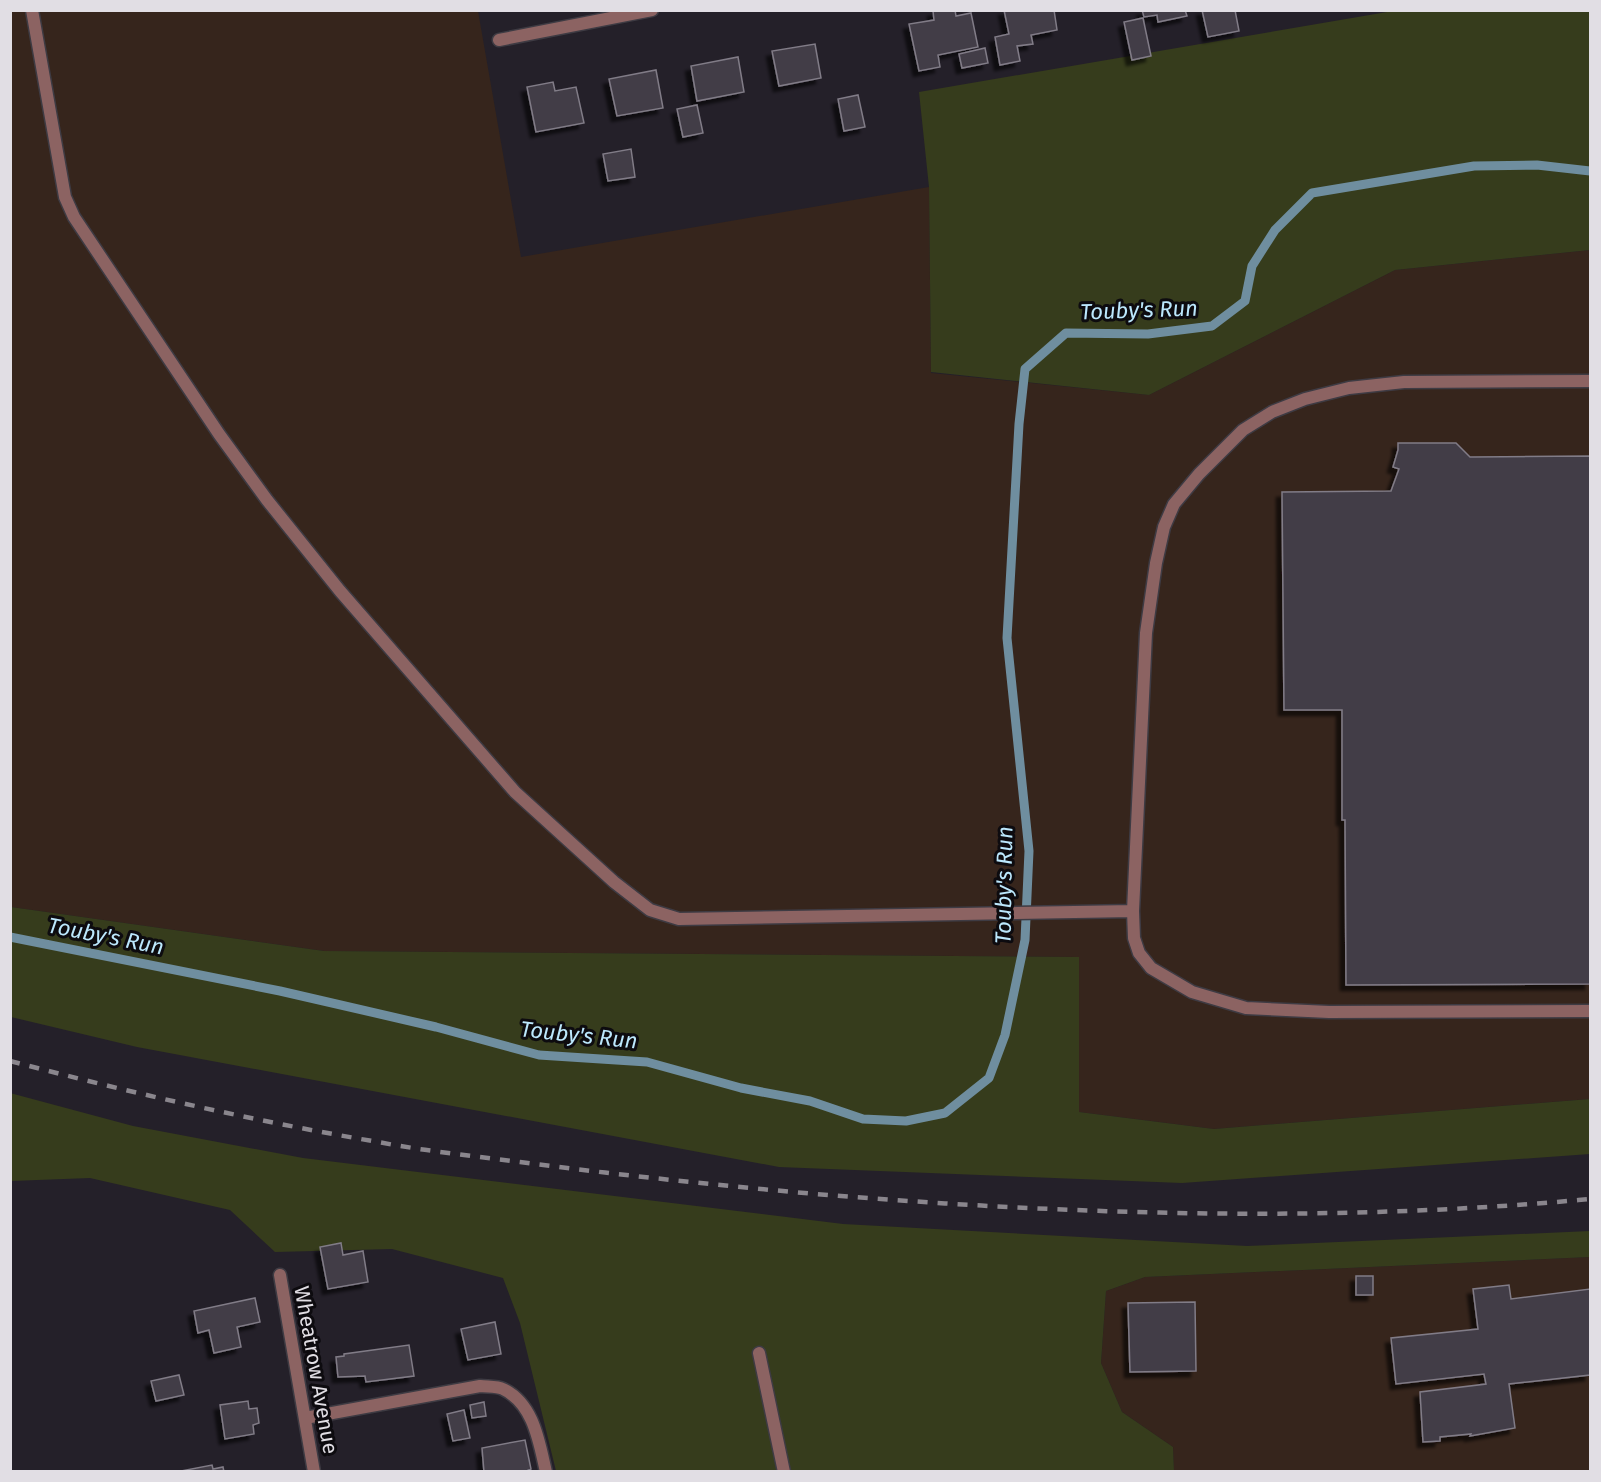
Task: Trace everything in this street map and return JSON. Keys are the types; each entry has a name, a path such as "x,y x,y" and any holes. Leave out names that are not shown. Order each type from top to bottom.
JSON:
{"street":[{"path":"32,10 65,197 74,217 160,348 267,500 340,591 514,792 614,882 650,910 679,919 1133,911"},
{"path":"499,40 652,10"},
{"path":"1590,381 1404,382 1350,388 1305,399 1272,412 1243,430 1199,474 1174,504 1164,527 1156,563 1146,633 1133,911 1134,938 1139,953 1150,968 1192,992 1246,1008 1329,1012 1590,1011"},
{"name":"Wheatrow Avenue","path":"280,1275 314,1472"},
{"path":"759,1353 784,1472"},
{"path":"304,1418 480,1386 502,1388 523,1404 529,1415 536,1432 546,1472"}],"shaded area":[{"path":"11,11 478,11 521,257 929,187 931,373 1149,395 1395,270 1590,250 1590,1099 1214,1129 1079,1112 1078,957 324,951 11,907"},
{"path":"1590,1257 1590,1471 1174,1471 1173,1447 1122,1412 1101,1363 1106,1291 1145,1277"}],"green space":[{"path":"1393,11 1590,11 1590,250 1395,270 1149,395 931,372 929,187 919,92"},
{"path":"11,907 324,951 1079,957 1079,1112 1214,1129 1590,1099 1590,1154 1182,1183 779,1167 137,1047 11,1017"},
{"path":"10,1093 133,1126 303,1158 843,1224 1247,1246 1590,1231 1590,1257 1145,1277 1106,1291 1101,1363 1122,1412 1173,1447 1174,1471 556,1471 520,1323 503,1278 392,1249 275,1252 230,1210 90,1178 11,1181"}],"building":[{"path":"955,10 956,16 971,13 978,47 938,55 940,67 919,71 909,24 934,20 933,11"},
{"path":"1004,10 1054,10 1057,30 1031,35 1033,44 1017,46 1020,61 1000,65 995,37 1009,34"},
{"path":"1142,10 1185,10 1187,16 1158,22 1157,15 1144,17"},
{"path":"1202,10 1235,10 1239,31 1208,37"},
{"path":"1143,18 1151,56 1132,60 1124,22"},
{"path":"815,44 821,78 779,86 772,51"},
{"path":"985,48 988,63 962,68 959,54"},
{"path":"738,57 744,92 697,101 691,66"},
{"path":"656,70 663,108 617,116 609,79"},
{"path":"553,82 555,91 576,87 584,123 536,132 527,87"},
{"path":"858,95 865,127 844,131 838,99"},
{"path":"697,105 703,133 683,137 677,109"},
{"path":"631,149 635,177 608,181 603,154"},
{"path":"1398,443 1456,443 1470,457 1590,456 1590,984 1346,985 1342,710 1284,710 1282,492 1391,491 1399,469 1393,467"},
{"path":"341,1243 343,1255 363,1251 368,1282 328,1289 320,1247"},
{"path":"1356,1276 1373,1276 1373,1295 1356,1295"},
{"path":"1509,1285 1511,1299 1590,1289 1590,1375 1509,1384 1515,1428 1470,1436 1471,1434 1440,1437 1440,1441 1423,1442 1420,1392 1486,1384 1484,1374 1396,1384 1391,1338 1478,1329 1473,1289"},
{"path":"255,1298 260,1322 237,1327 241,1347 214,1353 209,1330 198,1333 194,1311"},
{"path":"1195,1302 1196,1371 1130,1372 1128,1303"},
{"path":"495,1322 501,1354 468,1360 461,1329"},
{"path":"409,1345 414,1376 366,1382 365,1376 338,1377 336,1357"},
{"path":"179,1375 184,1395 156,1401 151,1381"},
{"path":"248,1401 249,1409 257,1408 259,1423 253,1425 254,1434 225,1439 220,1405"},
{"path":"484,1402 486,1416 472,1418 470,1405"},
{"path":"464,1410 470,1438 453,1441 447,1414"},
{"path":"525,1440 531,1469 524,1472 484,1472 482,1448"},
{"path":"212,1465 213,1469 223,1467 224,1472 176,1472"}],"waterway":[{"name":"Touby's Run","path":"10,937 280,991 436,1027 539,1055 647,1062 741,1088 810,1101 863,1119 906,1121 945,1113 989,1078 1005,1035 1025,940 1029,851 1007,638 1019,424 1025,369 1066,333 1148,334 1212,326 1245,301 1252,266 1275,230 1312,193 1474,166 1537,165 1590,171"}],"railway":[{"path":"10,1061 193,1106 396,1145 594,1171 815,1194 1009,1207 1300,1214 1493,1207 1590,1199"}]}
